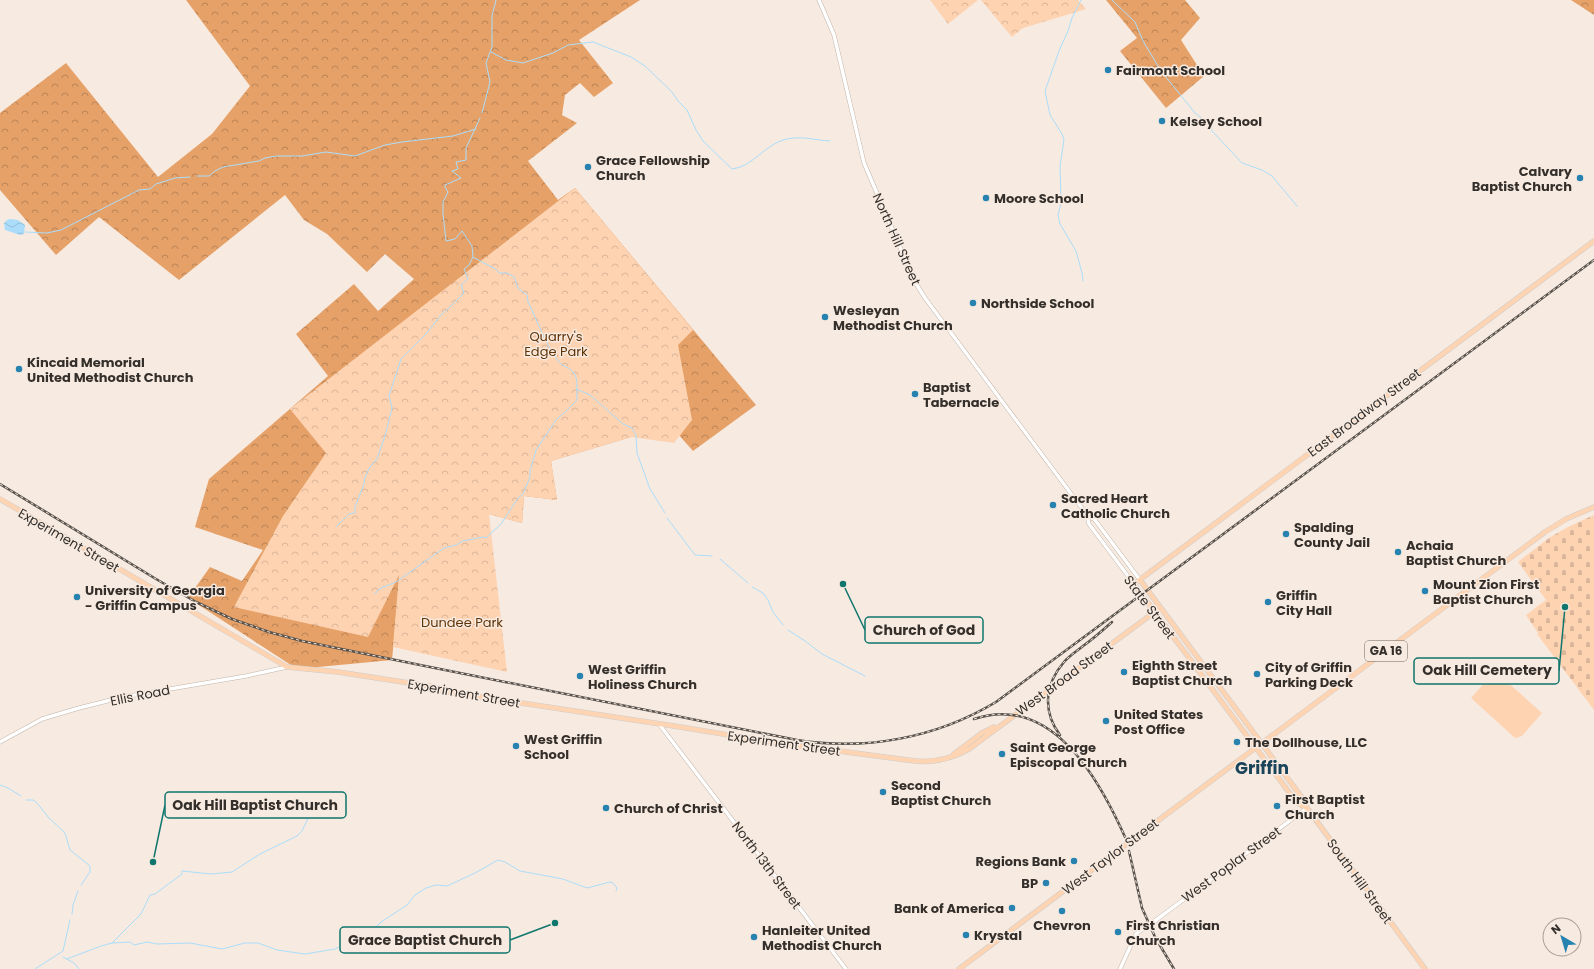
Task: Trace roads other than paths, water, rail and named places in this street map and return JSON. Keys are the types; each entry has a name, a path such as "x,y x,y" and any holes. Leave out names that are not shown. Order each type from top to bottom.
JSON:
{"main road":[{"name":"East Broadway Street","path":"1134,584 1594,241"},
{"name":"Experiment Street","path":"0,499 287,667 338,672 429,686 449,692 778,743 926,762 947,759 969,749"},
{"name":"GA 16","path":"1261,744 1452,603 1545,532 1574,515 1594,507"},
{"name":"South Hill Street","path":"1140,580 1303,799 1306,808 1425,969"},
{"name":"State Street","path":"1134,584 1297,803 1306,808"},
{"name":"West Broad Street","path":"969,749 1160,608"},
{"path":"947,759 982,733 1011,717"},
{"name":"West Taylor Street","path":"959,969 1261,744"}],"street":[{"name":"North Hill Street","path":"819,0 834,35 864,163 915,282 925,298 1087,516 1095,520 1140,580"},
{"name":"State Street","path":"1087,516 1089,524 1134,584"},
{"name":"Ellis Road","path":"0,742 42,720 79,708 123,697 246,676 287,667"},
{"name":"North 13th Street","path":"660,724 846,969"},
{"name":"West Poplar Street","path":"1120,969 1136,934 1306,808"}],"water":[{"path":"10,219 18,220 25,225 24,234 20,235 5,230 4,223"}],"waterway":[{"path":"482,113 490,82 486,63 492,47 492,16 496,0"},
{"path":"1081,0 1072,18 1045,91 1050,115 1064,140 1060,166 1061,203 1058,215 1060,224 1076,251 1083,281"},
{"path":"1112,0 1135,22 1143,41 1161,71 1195,113 1204,120 1213,132 1242,163 1262,170 1272,176 1297,206"},
{"path":"491,52 506,60 523,63 553,53 568,45 593,42 631,57 645,66 672,92 687,110 703,141 732,169 752,161 770,147 783,140 801,138 830,141"},
{"path":"473,256 472,246 462,231 455,239 446,241 443,202 448,192 445,185 461,178 452,171 458,169 456,162 466,160 466,148 480,118"},
{"path":"197,176 209,176 223,167 259,161 276,156 302,156 326,152 355,156 385,145 453,136 476,129"},
{"path":"25,232 47,233 61,230 139,190 150,189 156,184 175,178 190,177"},
{"path":"336,527 349,514 355,513 355,507 364,484 365,477 370,467 377,459 392,408 389,396 401,359 426,334 441,315 464,293 461,285 468,279 464,269 469,265 473,257"},
{"path":"375,594 379,589 396,582 444,548 456,545 463,541 483,537 486,538 501,524 518,498 523,494 530,477 530,471 536,450 556,420 577,400 576,376 571,369 561,364 554,355 528,302 527,295 518,288 514,277 507,273 499,273 497,270 473,257"},
{"path":"576,389 590,395 623,424 632,428 636,435 637,453 650,489 665,513"},
{"path":"667,518 695,555 712,556"},
{"path":"720,559 748,583"},
{"path":"752,587 763,593 773,612 783,625"},
{"path":"788,630 822,654 865,676"},
{"path":"0,785 21,796"},
{"path":"112,943 141,914 150,895 155,894 182,874 182,871 211,874 232,872 260,854 297,836 302,831 311,812 324,792"},
{"path":"26,800 33,800 37,803 49,818 65,833 70,850 90,866 90,872 81,885"},
{"path":"67,959 112,943 130,942 134,945 147,942 157,944 190,943 222,949 245,943 258,943 277,950 305,954 335,949 372,931 381,922 407,905 415,895 426,888 436,885 447,886 498,860 505,862 520,871 563,879 587,888 610,882 617,888 616,891"},
{"path":"72,914 73,905 78,891"},
{"path":"35,969 63,951 70,920"},
{"path":"63,957 74,963 79,969"}],"railway":[{"path":"0,484 196,602 232,619 269,632 302,641 797,740 849,744 900,739 949,725 996,702 1594,260"},
{"path":"1060,735 1050,717 1048,707 1048,698 1053,679 1066,660 1112,622"},
{"path":"974,719 1002,714 1027,718 1049,730 1069,746 1086,767 1101,790 1125,837"},
{"path":"1129,851 1142,908 1155,937 1174,969"}],"place":[{"name":"Fairmont School","path":"1108,70"},
{"name":"Kelsey School","path":"1162,121"},
{"name":"Grace Fellowship Church","path":"588,167"},
{"name":"Calvary Baptist Church","path":"1580,178"},
{"name":"Moore School","path":"986,198"},
{"name":"Northside School","path":"973,303"},
{"name":"Wesleyan Methodist Church","path":"825,317"},
{"name":"Kincaid Memorial United Methodist Church","path":"19,369"},
{"name":"Baptist Tabernacle","path":"915,394"},
{"name":"Sacred Heart Catholic Church","path":"1053,505"},
{"name":"Spalding County Jail","path":"1286,534"},
{"name":"Achaia Baptist Church","path":"1398,552"},
{"name":"Church of God","path":"843,584"},
{"name":"Mount Zion First Baptist Church","path":"1425,591"},
{"name":"University of Georgia - Griffin Campus","path":"77,597"},
{"name":"Griffin City Hall","path":"1268,602"},
{"name":"Oak Hill Cemetery","path":"1565,607"},
{"name":"Eighth Street Baptist Church","path":"1124,672"},
{"name":"City of Griffin Parking Deck","path":"1257,674"},
{"name":"West Griffin Holiness Church","path":"580,676"},
{"name":"United States Post Office","path":"1106,721"},
{"name":"The Dollhouse, LLC","path":"1237,742"},
{"name":"West Griffin School","path":"516,746"},
{"name":"Saint George Episcopal Church","path":"1002,754"},
{"name":"Second Baptist Church","path":"883,792"},
{"name":"First Baptist Church","path":"1277,806"},
{"name":"Church of Christ","path":"606,808"},
{"name":"Regions Bank","path":"1074,861"},
{"name":"Oak Hill Baptist Church","path":"153,862"},
{"name":"BP","path":"1046,883"},
{"name":"Bank of America","path":"1012,908"},
{"name":"Chevron","path":"1062,911"},
{"name":"Grace Baptist Church","path":"555,923"},
{"name":"First Christian Church","path":"1118,932"},
{"name":"Krystal","path":"966,935"},
{"name":"Hanleiter United Methodist Church","path":"754,937"}],"district":[{"name":"Griffin","path":"1262,768"}],"park label":[{"name":"Quarry's Edge Park","path":"556,344"},
{"name":"Dundee Park","path":"462,622"}]}
